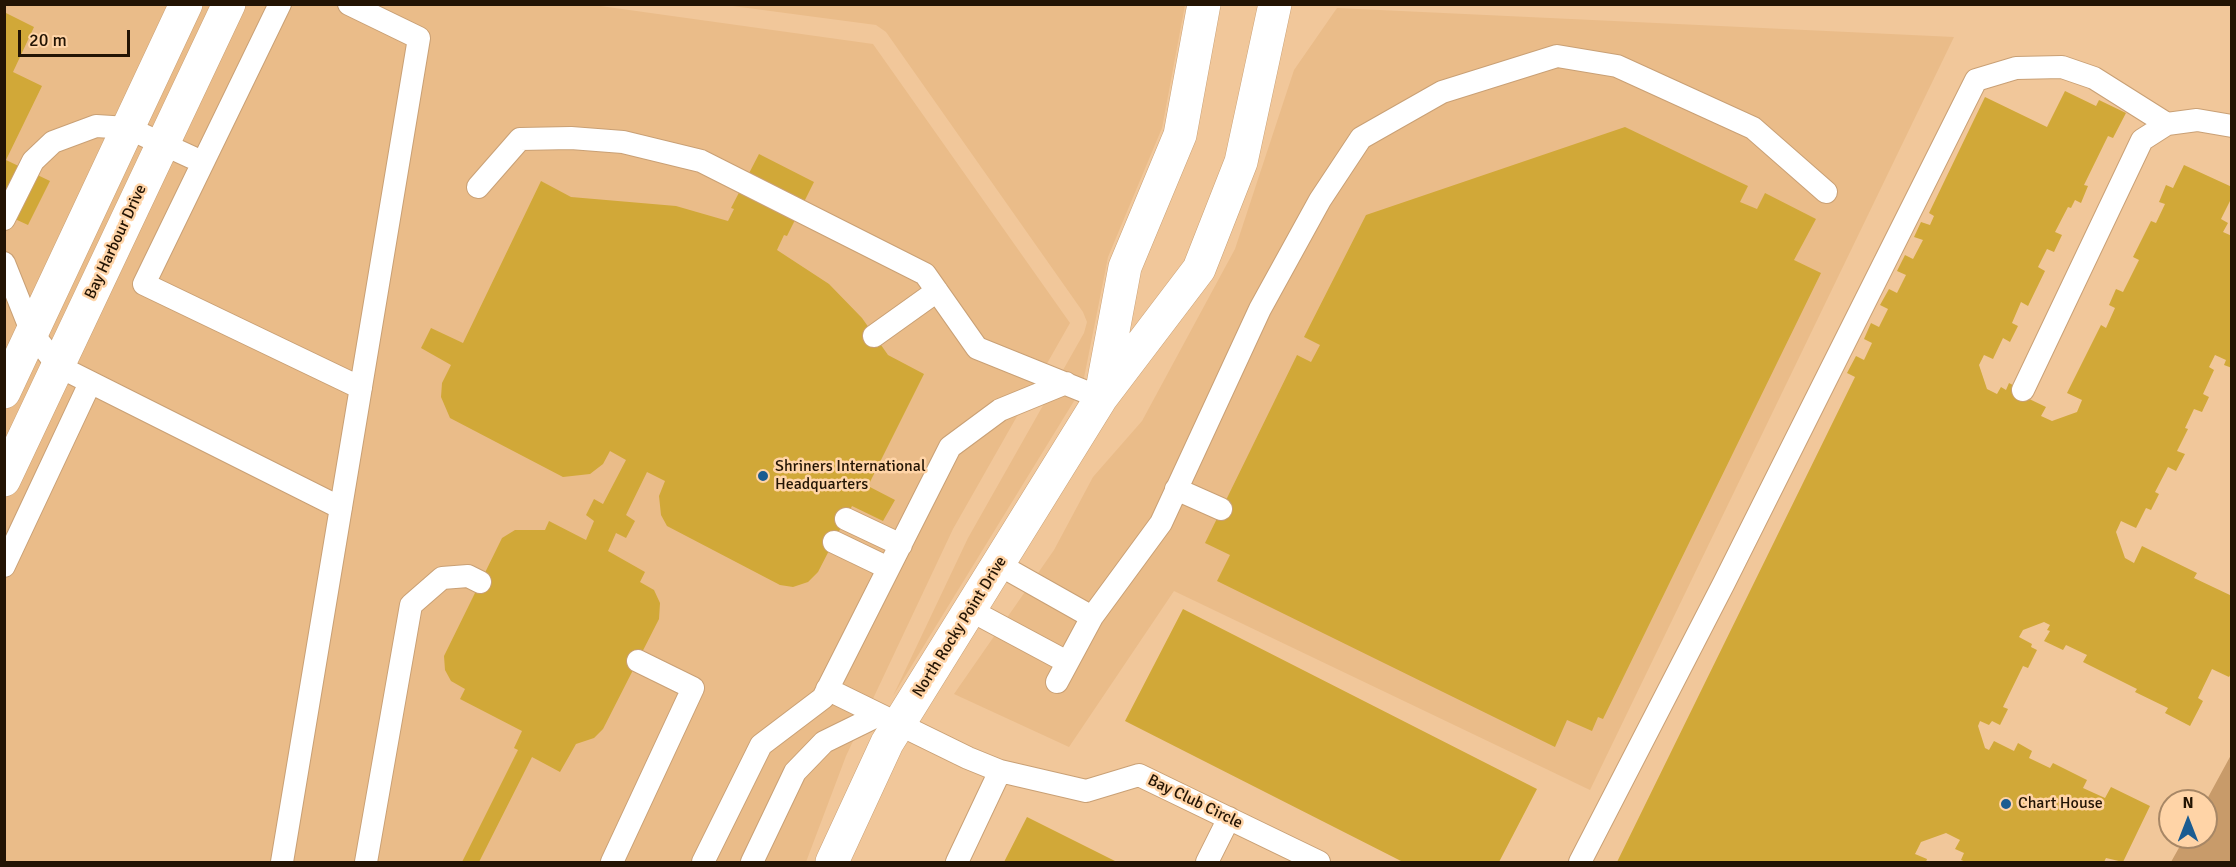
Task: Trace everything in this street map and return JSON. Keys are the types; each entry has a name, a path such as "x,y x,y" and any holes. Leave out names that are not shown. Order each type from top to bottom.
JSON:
{"street":[{"path":"4,392 186,4"},
{"name":"Bay Harbour Drive","path":"4,480 229,4"},
{"name":"North Rocky Point Drive","path":"1101,398 1125,267 1180,135 1204,4"},
{"name":"North Rocky Point Drive","path":"832,862 887,743 889,720 970,610 1101,398 1199,269 1241,162 1275,4"}],"lane":[{"path":"280,4 144,284 361,388"},
{"path":"282,862 419,38 349,4"},
{"path":"970,610 1062,672 1092,617 1161,523 1260,309 1320,200 1361,138 1442,92 1557,56 1617,66 1753,128 1826,192"},
{"path":"1580,862 1724,583 1976,80 2016,68 2062,67 2094,78 2167,124"},
{"path":"2023,390 2142,140 2167,124 2196,120 2232,126"},
{"path":"4,219 33,161 53,142 96,126 128,128 202,162"},
{"path":"478,187 520,139 571,138 623,142 701,161 925,274 977,348 1101,398"},
{"path":"4,263 32,333 58,366 341,508"},
{"path":"874,336 937,291"},
{"path":"4,566 90,383"},
{"path":"703,862 761,745 823,698 950,447 1000,410 1066,383"},
{"path":"1176,489 1221,509"},
{"path":"846,519 901,545"},
{"path":"834,542 888,568"},
{"path":"998,564 1092,617"},
{"path":"366,862 411,605 442,578 468,576 480,582"},
{"path":"612,862 693,688 638,661"},
{"name":"Bay Club Circle","path":"827,689 968,758 1000,771 1086,791 1139,775 1319,862"},
{"path":"752,862 795,772 824,742 889,720"},
{"path":"957,862 1000,771"},
{"path":"1207,862 1229,818"}],"shaded area":[{"path":"586,4 873,44 1070,323 953,529 846,756 806,862 5,862 4,5"},
{"path":"725,5 1185,5 1162,128 1108,257 1082,388 893,696 968,538 1084,333 1087,322 1083,312 886,32 876,25"},
{"path":"1337,8 1954,37 1590,790 1174,591 1069,747 954,694 1054,550 1093,477 1142,421 1235,249 1294,70"},
{"path":"2231,755 2231,862 2171,862 2178,849 2218,849 2218,789 2213,789"}],"building":[{"path":"4,12 34,27 13,72 42,86 6,160 50,181 28,225 4,214"},
{"path":"2065,91 2096,106 2099,100 2126,113 2113,138 2108,136 2084,185 2088,186 2081,203 2075,200 2071,208 2068,207 2055,232 2062,235 2054,252 2047,249 2038,267 2045,271 2028,306 2021,302 2012,323 2018,326 2010,342 2003,338 1993,359 1984,355 1979,365 1987,389 1997,394 2001,387 2006,390 2009,383 2026,392 2023,396 2046,407 2041,416 2052,421 2077,412 2082,400 2067,393 2101,325 2106,328 2115,308 2109,305 2116,289 2123,292 2139,260 2133,257 2151,221 2156,223 2165,204 2159,202 2166,185 2173,188 2184,165 2232,187 2232,197 2221,219 2228,223 2223,232 2232,236 2232,368 2224,365 2226,360 2215,355 2209,367 2214,370 2203,394 2209,397 2202,412 2194,409 2185,428 2188,429 2177,451 2185,454 2176,471 2168,467 2155,492 2159,494 2151,510 2146,508 2136,528 2121,521 2116,532 2125,558 2134,563 2142,546 2197,573 2194,578 2232,596 2232,672 2229,677 2212,669 2198,698 2203,701 2190,726 2165,713 2168,708 2135,692 2137,689 2083,662 2087,655 2066,645 2063,650 2044,641 2050,631 2047,630 2050,625 2044,622 2023,630 2019,637 2032,644 2031,647 2037,650 2028,668 2023,666 2003,707 2008,709 2000,725 1992,721 1989,725 1980,721 1978,726 1985,748 1989,750 1994,741 2014,751 2018,743 2032,751 2029,758 2050,768 2053,763 2087,780 2083,788 2105,798 2111,787 2150,806 2123,862 2106,858 2104,862 1966,862 1961,860 1964,853 1955,849 1960,840 1946,833 1921,842 1915,854 1927,859 1926,862 1617,862 1855,377 1847,373 1856,356 1864,360 1872,343 1864,339 1871,323 1879,327 1888,309 1880,305 1889,289 1897,293 1906,275 1897,271 1905,255 1913,259 1923,240 1914,237 1921,222 1930,225 1934,216 1929,213 1985,97 2047,127"},
{"path":"1625,127 1748,186 1740,202 1757,209 1765,193 1816,219 1794,260 1821,273 1603,719 1598,717 1592,731 1567,720 1555,747 1217,581 1230,555 1205,543 1297,355 1311,362 1320,345 1304,337 1366,215"},
{"name":"Shriners International Headquarters","path":"759,154 814,182 787,236 784,235 777,250 829,284 862,318 888,355 924,374 868,486 895,500 883,521 852,506 818,572 808,582 793,587 780,585 667,526 661,515 659,496 665,481 647,472 626,515 635,521 626,538 616,533 608,551 645,572 640,582 654,590 660,603 659,619 603,729 594,738 576,744 560,772 532,757 479,862 462,862 518,750 514,748 522,731 460,699 465,689 451,681 445,670 444,656 502,538 515,530 545,530 549,521 586,540 594,521 586,515 594,499 603,504 626,460 610,451 603,464 590,474 563,477 450,418 441,397 442,383 451,365 421,348 431,328 463,343 541,181 571,197 676,206 728,221 734,209 731,208"},
{"path":"1183,609 1537,789 1499,862 1403,862 1125,721"},
{"path":"1027,817 1117,862 1004,862"}],"place":[{"name":"Shriners International Headquarters","path":"763,476"},
{"name":"Chart House","path":"2006,804"}]}
